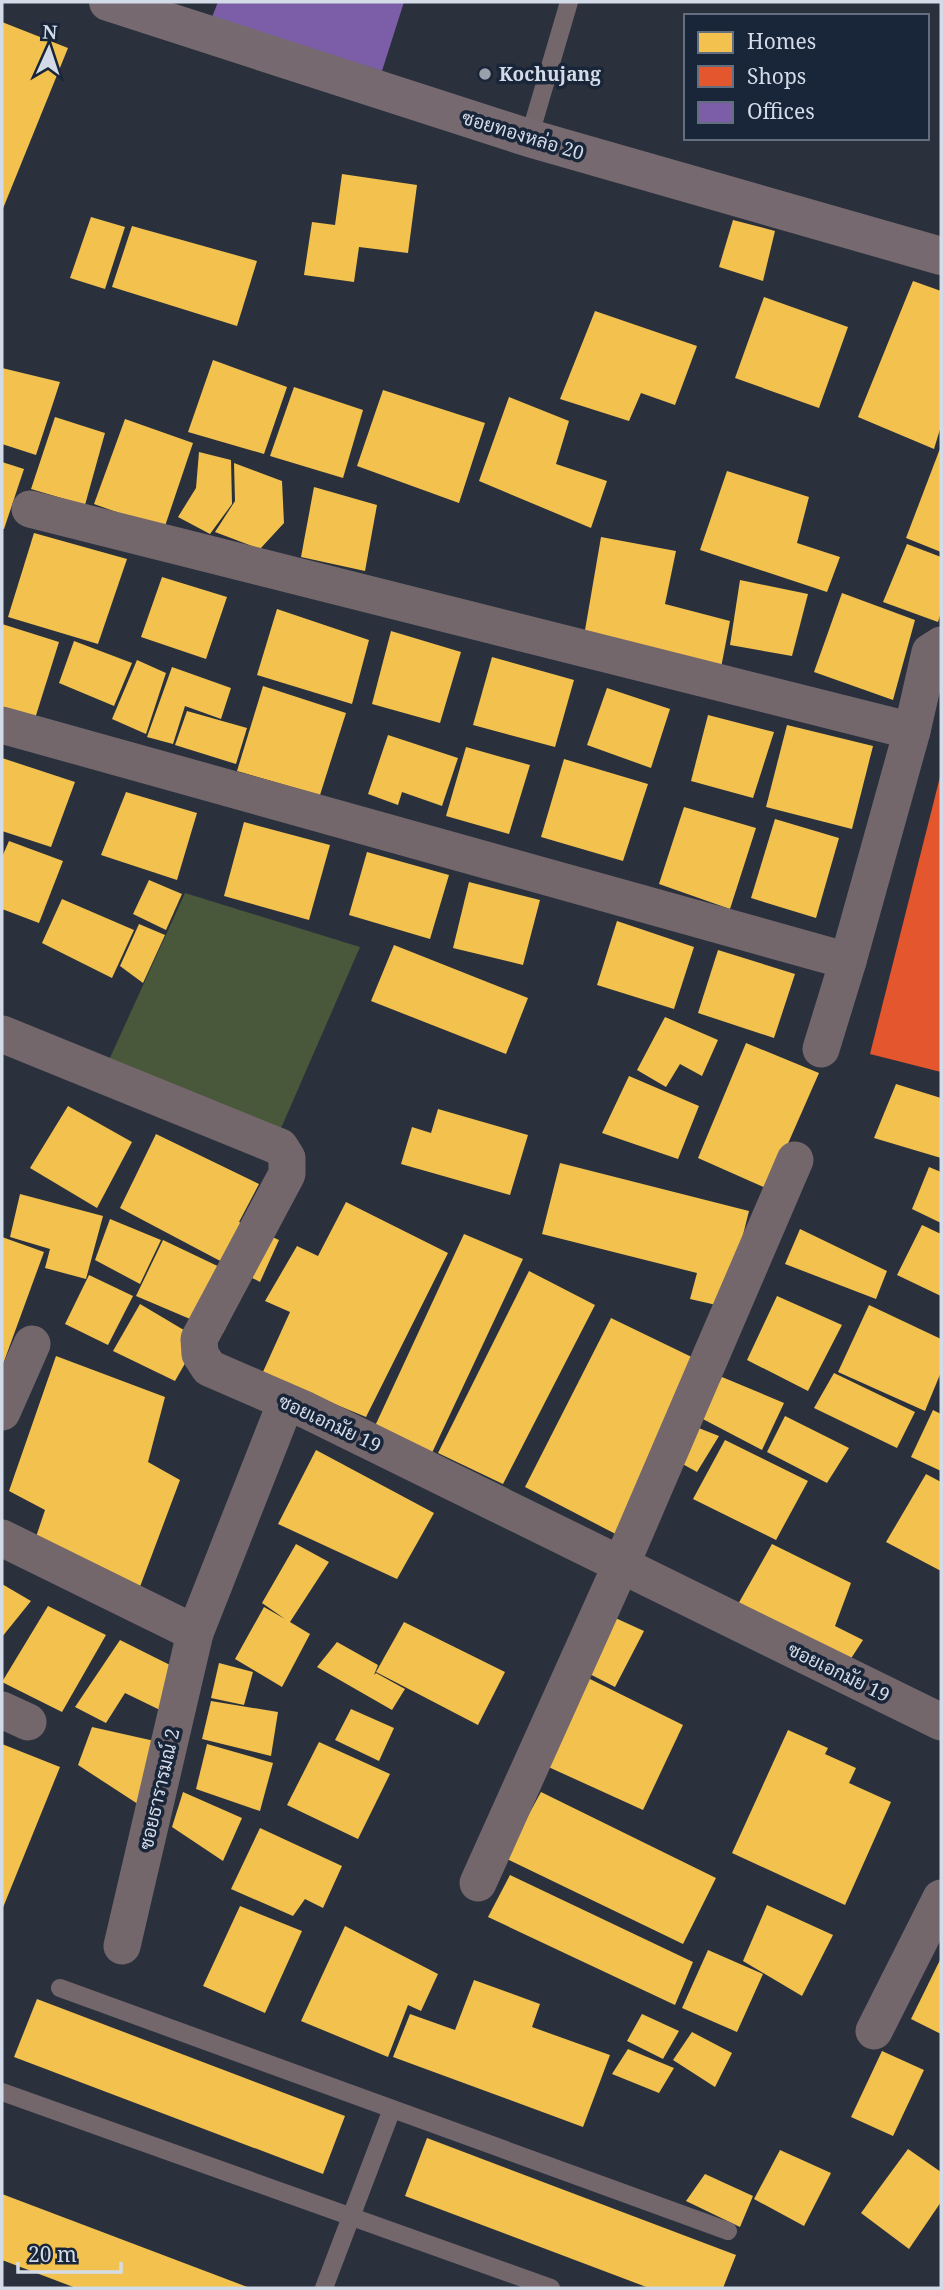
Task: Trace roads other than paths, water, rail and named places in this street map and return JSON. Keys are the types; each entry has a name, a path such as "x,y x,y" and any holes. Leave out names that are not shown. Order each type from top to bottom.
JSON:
{"street":[{"name":"ซอยทองหล่อ 20","path":"108,2 528,138 941,256"},
{"path":"30,509 912,731"},
{"path":"821,1049 912,731 930,652 941,645"},
{"path":"2,725 848,961"},
{"name":"ซอยเอกมัย 19","path":"2,1034 280,1147 287,1158 287,1174 199,1339 200,1354 209,1368 286,1402 941,1722"},
{"path":"478,1883 621,1565 795,1160"},
{"path":"2,1412 32,1344"},
{"name":"ซอยธารารมณ์ 2","path":"122,1945 195,1633 286,1402"},
{"path":"2,1538 195,1633"},
{"path":"874,2031 941,1898"}],"lane":[{"path":"528,138 569,2"},
{"path":"60,1988 729,2231"},
{"path":"2,2092 551,2288"},
{"path":"324,2288 392,2109"}],"place":[{"name":"Kochujang","path":"485,74"}]}
